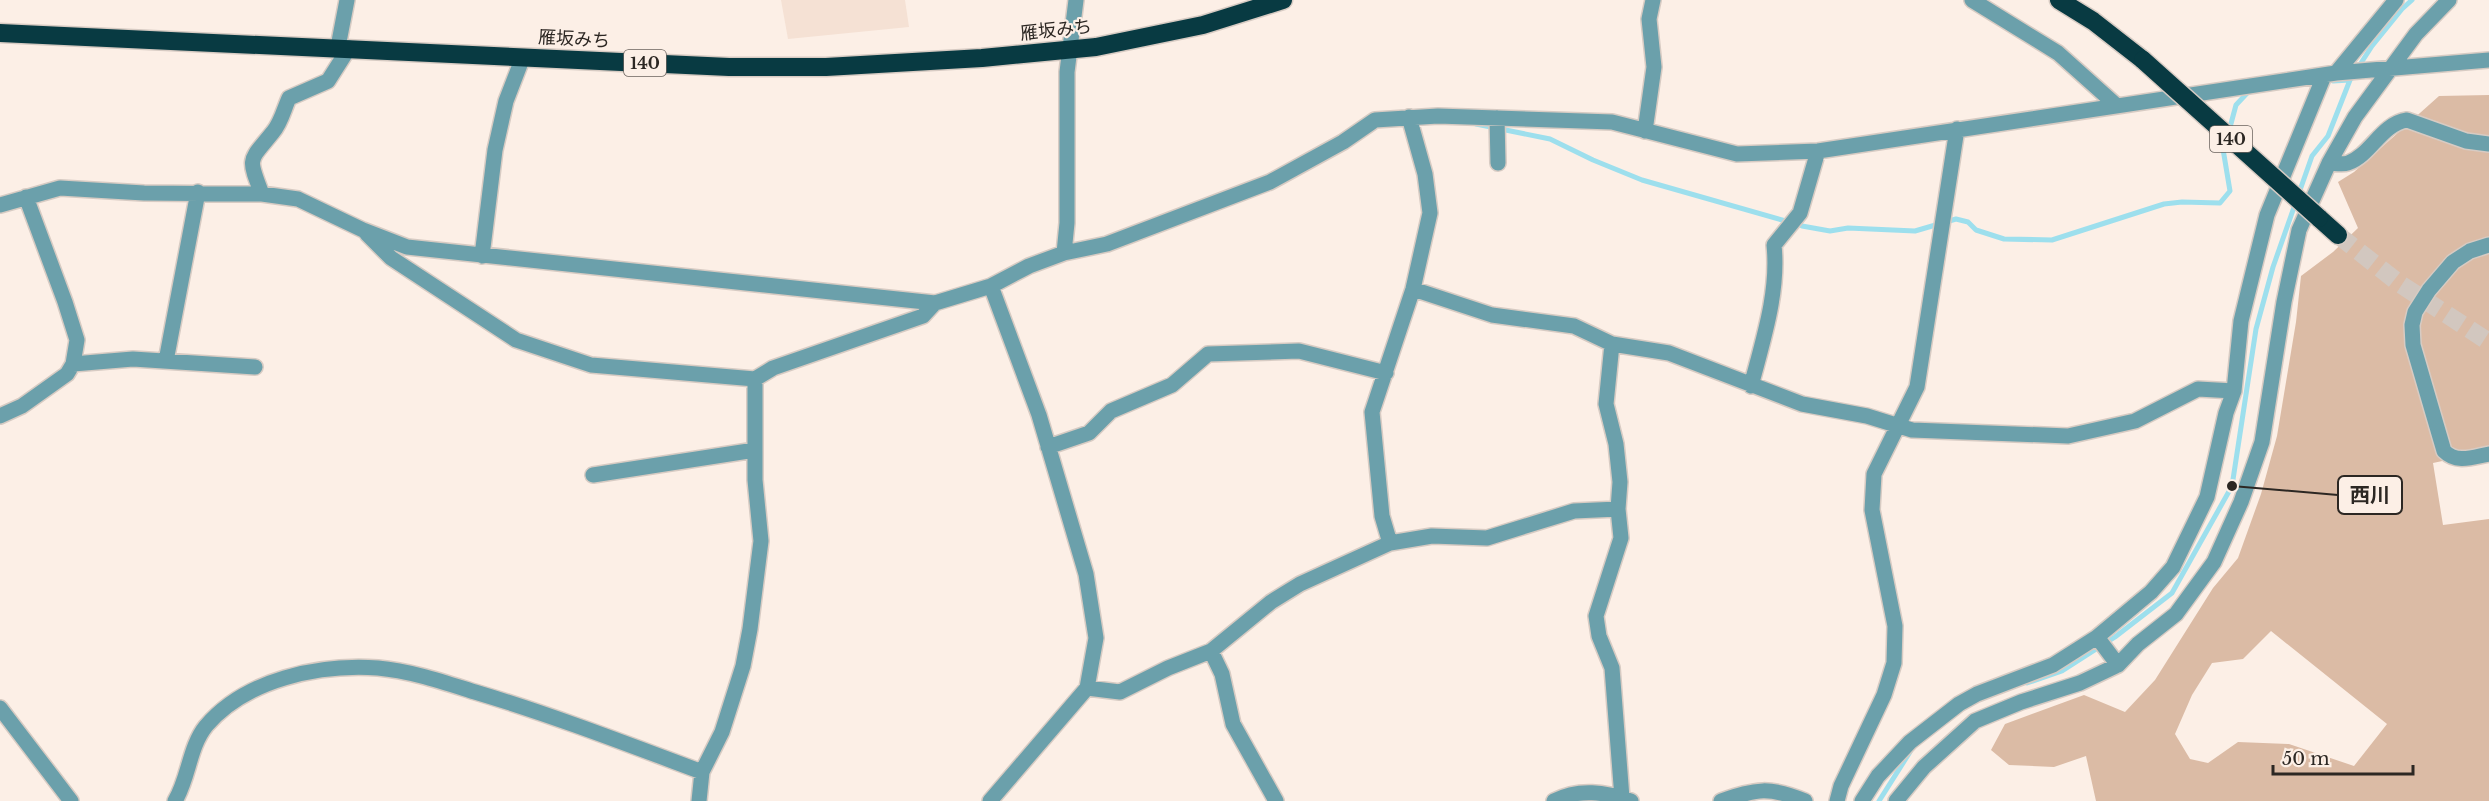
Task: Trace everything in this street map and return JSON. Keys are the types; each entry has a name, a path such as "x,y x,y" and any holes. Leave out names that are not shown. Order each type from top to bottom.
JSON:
{"highway":[{"name":"雁坂みち","path":"0,33 729,67 826,67 982,58 1069,50 1203,25 1283,0"},
{"name":"140","path":"2059,0 2093,21 2143,60 2338,235"}],"street":[{"path":"262,194 252,168 254,152 275,130 289,98 328,81 343,48 347,0"},
{"path":"1064,253 1067,224 1067,72 1076,0"},
{"path":"1645,131 1654,67 1649,19 1653,0"},
{"path":"1972,0 2058,53 2116,105"},
{"path":"1862,801 1878,776 1910,742 1959,704 1977,694 2053,665 2097,637 2151,592 2173,567 2207,497 2226,413 2234,391 2241,321 2266,214 2330,75 2396,0"},
{"path":"1896,801 1924,766 1975,721 2021,702 2080,683 2118,665 2138,644 2176,615 2214,562 2241,502 2262,442 2282,313 2299,230 2329,163 2355,117 2416,34 2449,0"},
{"path":"482,256 495,150 506,101 523,57"},
{"path":"0,205 60,188 262,194 298,199 363,230 407,247 935,303 991,286 1029,266 1064,253 1107,244 1270,182 1343,142 1375,120 1409,117 1612,122 1737,154 1818,150 2330,75 2489,60"},
{"path":"1390,543 1382,516 1372,412 1413,289 1430,213 1425,174 1409,117"},
{"path":"1497,118 1498,163"},
{"path":"2329,163 2346,164 2354,160 2398,121 2407,120 2466,141 2489,144"},
{"path":"1837,801 1841,786 1884,695 1894,663 1895,626 1872,510 1874,474 1896,425 1917,387 1957,129"},
{"path":"1751,386 1768,321 1776,267 1774,245 1800,213 1818,150"},
{"path":"166,361 198,192"},
{"path":"0,416 22,406 67,374 74,364 77,340 26,197"},
{"path":"363,230 391,258 516,340 591,365 755,379 773,368 923,316 935,303"},
{"path":"2489,245 2470,251 2453,262 2429,290 2415,312 2412,325 2413,345 2444,451 2450,457 2459,459 2489,454"},
{"path":"990,801 1087,688 1096,638 1086,574 1048,447 991,286"},
{"path":"1413,289 1492,315 1574,326 1612,344 1669,353 1802,404 1867,416 1912,430 2068,436 2135,421 2198,389 2234,391"},
{"path":"1554,801 1568,795 1599,791 1626,799 1612,668 1599,636 1596,616 1621,538 1618,509 1620,482 1616,444 1606,404 1612,344"},
{"path":"1048,447 1089,434 1111,411 1173,385 1208,354 1299,351 1386,373"},
{"path":"74,364 133,359 255,368"},
{"path":"704,800 702,772 722,732 743,666 761,541 755,480 755,379"},
{"path":"593,475 755,450"},
{"path":"1087,688 1120,692 1168,668 1211,651 1271,602 1300,584 1390,543 1432,536 1487,538 1574,511 1618,509"},
{"path":"2097,637 2118,665"},
{"path":"1211,651 1222,674 1233,724 1276,801"},
{"path":"175,801 184,787 193,752 205,727 248,694 283,678 323,669 377,668 417,675 530,708 702,772"},
{"path":"0,708 71,801"},
{"path":"1721,801 1753,790 1781,791 1805,801"}],"shaded area":[{"path":"781,0 905,0 909,27 788,39"},
{"path":"2489,95 2489,451 2433,463 2443,525 2489,519 2489,801 2096,801 2086,756 2054,767 2009,765 1991,750 2005,724 2084,695 2125,712 2155,680 2213,588 2238,558 2261,494 2277,436 2296,322 2301,276 2333,252 2358,228 2338,182 2354,172 2439,96","holes":["2271,631 2387,724 2354,766 2289,744 2238,742 2208,763 2190,759 2175,734 2192,695 2212,663 2243,659"]}],"waterway":[{"path":"2027,683 2062,671 2115,637 2172,593 2232,486 2256,329 2273,267 2312,156 2328,136 2350,80 2372,46 2412,0"},
{"path":"2333,81 2350,80"},
{"path":"2229,131 2236,105 2250,90"},
{"path":"1476,124 1550,139 1642,180 1789,222"},
{"path":"1802,226 1830,231 1848,228 1915,231 1956,219 1968,222 1976,230 2004,239 2052,240 2164,204 2220,203 2230,191 2223,149 2226,140"},
{"path":"1879,801 1910,752"}],"tunnel":[{"path":"2338,235 2400,284 2489,342"}],"place":[{"name":"西川","path":"2232,486"}]}
